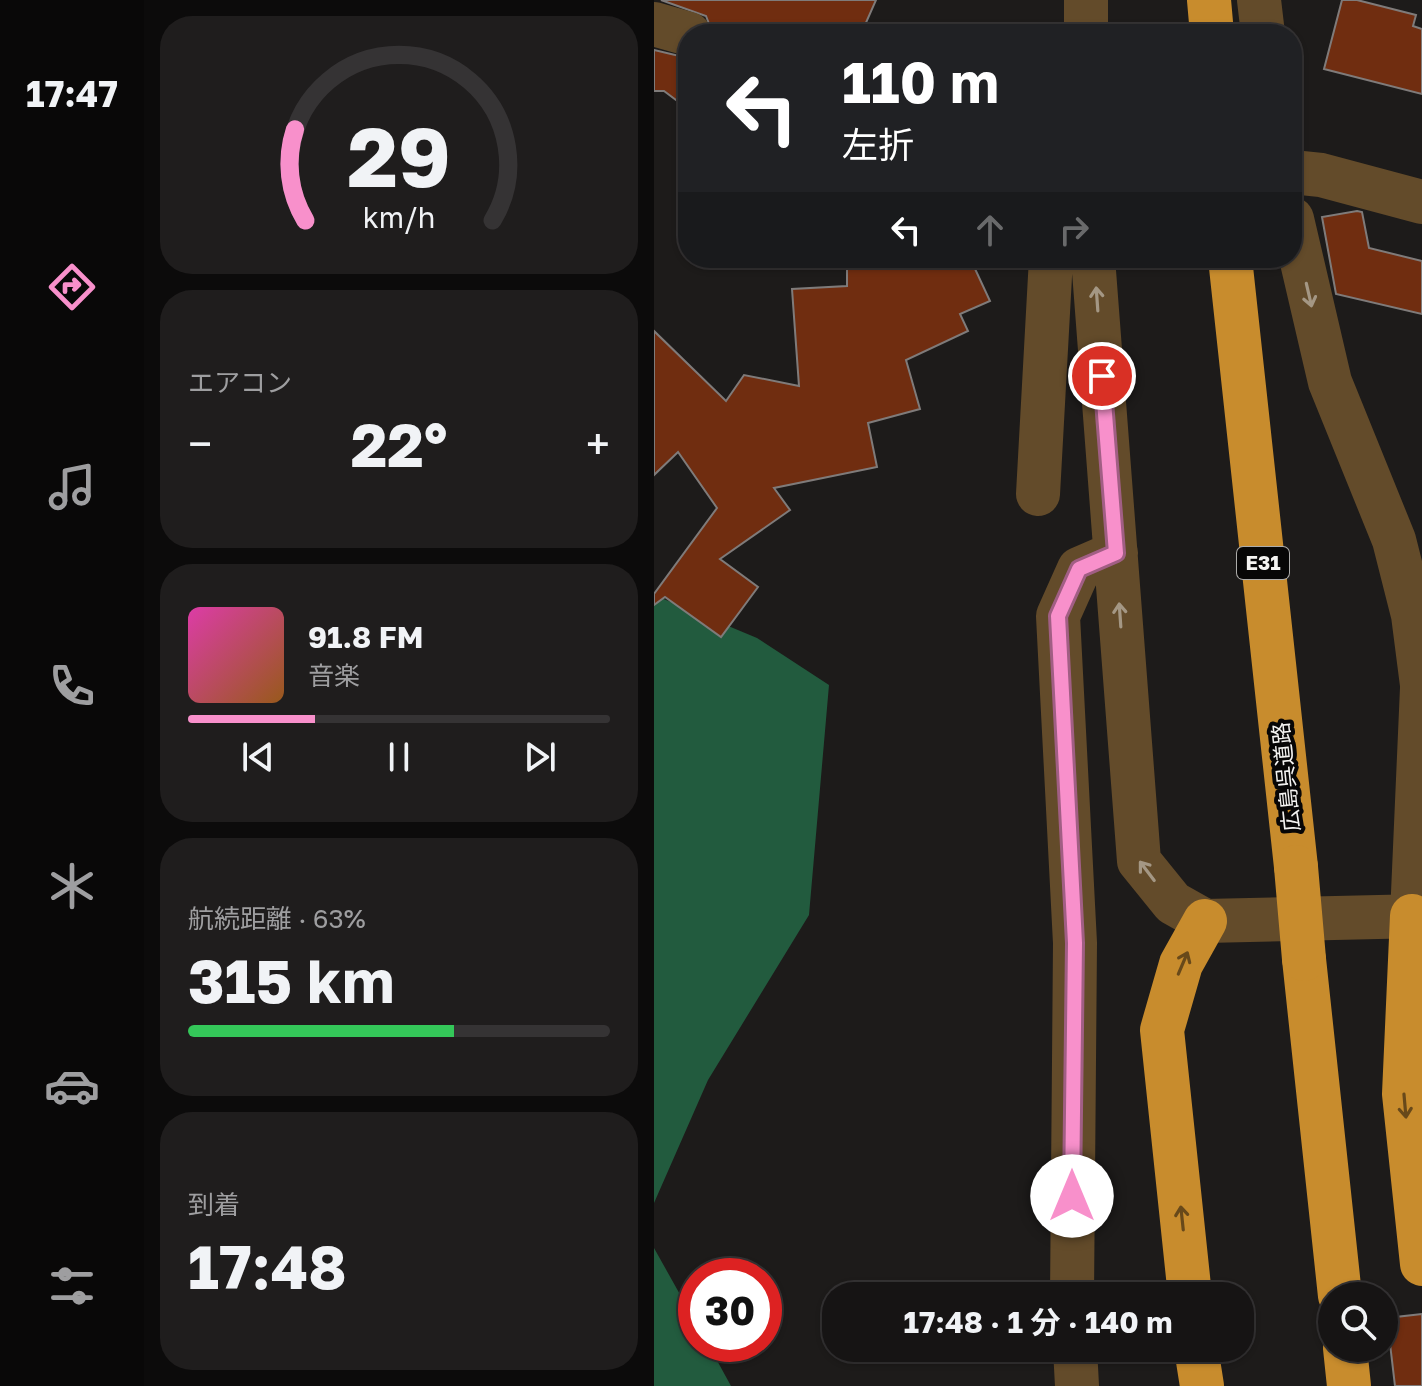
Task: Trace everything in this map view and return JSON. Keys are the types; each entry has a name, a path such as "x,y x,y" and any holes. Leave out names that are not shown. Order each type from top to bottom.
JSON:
{"highway":[{"path":"1209,0 1211,24"},
{"name":"広島呉道路","path":"1231,268 1339,1282"},
{"path":"1417,916 1414,1022 1404,1094 1422,1264"},
{"path":"1189,1282 1162,1030 1181,964 1205,921"},
{"path":"1198,1362 1202,1386"},
{"path":"1346,1362 1349,1386"}],"street":[{"path":"1086,0 1086,24"},
{"path":"1259,0 1262,24"},
{"path":"654,24 678,31"},
{"path":"1302,173 1321,175 1422,202"},
{"path":"1094,268 1139,861 1173,903 1205,921 1417,916 1422,686 1413,615 1394,540 1330,382 1302,262"},
{"path":"1038,494 1050,268"},
{"path":"1394,540 1422,580"},
{"path":"1072,1282 1075,943 1058,616 1079,569 1116,553"},
{"path":"1076,1362 1077,1386"}],"green space":[{"path":"654,595 757,638 829,685 809,915 708,1080 654,1203"},
{"path":"654,1248 678,1291 678,1362 718,1362 731,1386 654,1386"}],"building":[{"path":"661,0 876,0 865,24 709,24 706,16"},
{"path":"1342,0 1357,0 1416,15 1413,26 1422,29 1422,94 1324,69"},
{"path":"654,50 678,56 678,102 664,91 654,91"},
{"path":"1362,212 1369,248 1422,261 1422,314 1336,294 1322,217"},
{"path":"847,268 975,268 990,301 960,314 968,331 906,360 920,409 868,423 877,467 774,488 790,510 720,559 758,587 721,637 665,597 654,605 654,594 717,508 678,452 654,475 654,331 726,401 744,375 799,386 792,289 847,286"},
{"path":"1422,1314 1422,1386 1395,1386 1392,1362 1398,1362 1398,1317"}],"route":[{"path":"1072,1196 1075,943 1058,616 1079,569 1116,553 1102,376"}]}
